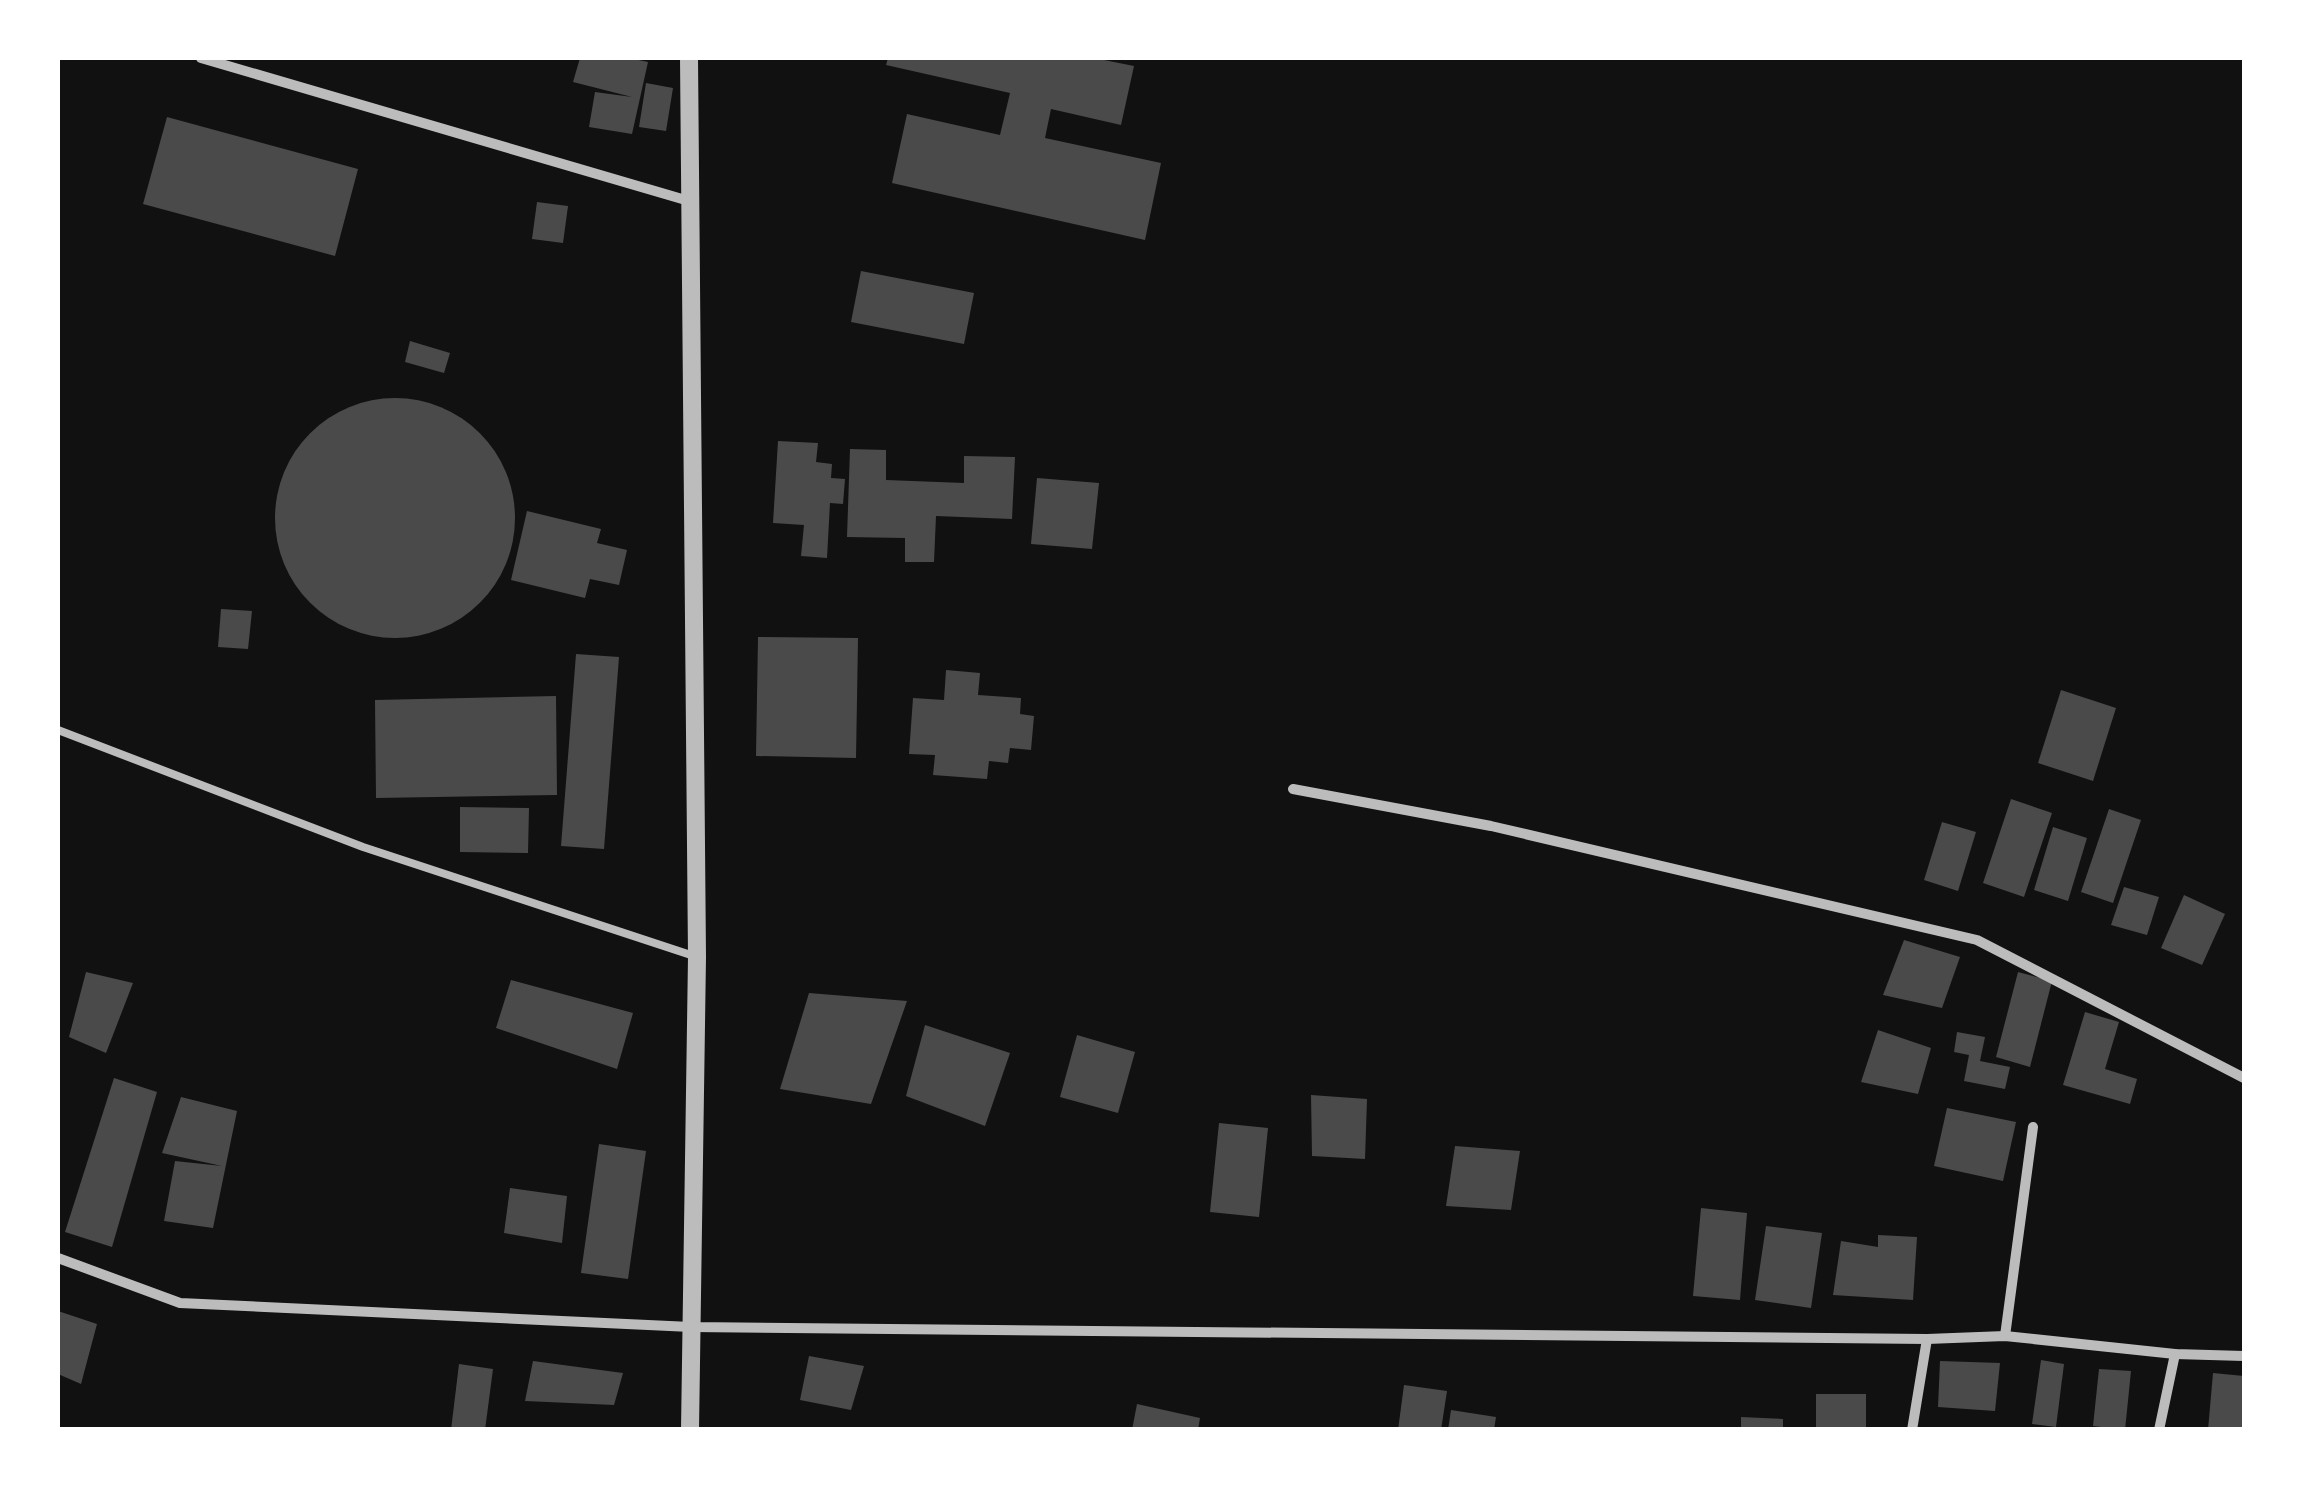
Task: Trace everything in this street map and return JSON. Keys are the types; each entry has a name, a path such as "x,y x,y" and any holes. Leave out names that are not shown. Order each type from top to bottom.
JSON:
{"street":[{"path":"201,58 688,200"},
{"path":"689,58 697,957 690,1430"},
{"path":"1293,789 1491,826 1977,940 2244,1078"},
{"path":"2005,1336 2034,1127"},
{"path":"58,1258 180,1304 691,1327 1927,1339 2005,1336 2175,1354 2244,1356"},
{"path":"1912,1430 1927,1339"},
{"path":"2159,1430 2175,1354"}],"lane":[{"path":"58,730 363,847 697,957"}],"building":[{"path":"580,58 648,62 632,134 589,127 595,92 632,97 573,82"},
{"path":"888,58 1094,58 1134,66 1121,125 1051,109 1045,138 1161,163 1145,240 892,183 907,114 1000,135 1010,93 886,65"},
{"path":"646,83 673,88 666,131 639,127"},
{"path":"167,117 358,169 335,256 143,204"},
{"path":"537,202 568,206 563,243 532,239"},
{"path":"861,271 974,293 964,344 851,322"},
{"path":"410,341 450,353 444,373 405,362"},
{"path":"395,398 441,407 480,433 506,472 515,518 506,564 480,603 441,629 395,638 349,629 310,603 284,564 275,518 284,472 310,433 349,407"},
{"path":"778,441 818,443 816,462 832,464 831,478 845,479 843,504 830,503 827,558 801,556 804,525 773,523"},
{"path":"850,449 886,450 886,480 964,483 964,456 1015,457 1012,519 936,516 934,562 905,562 905,538 847,537"},
{"path":"1037,478 1099,483 1092,549 1031,544"},
{"path":"527,511 601,529 597,543 627,550 619,585 590,579 585,598 511,580"},
{"path":"221,609 252,611 248,649 218,647"},
{"path":"758,637 858,638 856,758 756,756"},
{"path":"576,654 619,657 604,849 561,846"},
{"path":"946,670 980,673 978,695 1021,698 1020,714 1034,716 1031,750 1010,748 1008,763 989,761 987,779 933,775 935,755 909,754 913,698 944,700"},
{"path":"2061,690 2116,708 2093,781 2038,763"},
{"path":"556,696 557,795 376,798 375,700"},
{"path":"2011,799 2052,813 2024,897 1983,883"},
{"path":"460,807 529,808 528,853 460,852"},
{"path":"2109,809 2141,820 2113,903 2081,892"},
{"path":"1942,822 1976,832 1958,891 1924,880"},
{"path":"2053,827 2087,838 2068,901 2034,890"},
{"path":"2124,887 2159,897 2147,935 2111,925"},
{"path":"2184,895 2225,914 2202,965 2161,948"},
{"path":"1904,940 1960,957 1942,1008 1883,995"},
{"path":"86,972 133,983 106,1053 69,1037"},
{"path":"2018,972 2052,981 2030,1067 1996,1057"},
{"path":"511,980 633,1013 617,1069 496,1028"},
{"path":"809,993 907,1001 871,1104 780,1089"},
{"path":"2085,1012 2119,1022 2105,1069 2137,1079 2130,1104 2063,1085"},
{"path":"925,1025 1010,1053 985,1126 906,1096"},
{"path":"1878,1030 1931,1048 1918,1094 1861,1082"},
{"path":"1957,1032 1985,1037 1980,1061 2010,1067 2005,1089 1964,1081 1969,1055 1954,1052"},
{"path":"1077,1035 1135,1052 1118,1113 1060,1097"},
{"path":"114,1078 157,1092 112,1247 65,1232"},
{"path":"1311,1095 1367,1099 1365,1159 1312,1156"},
{"path":"181,1097 237,1111 213,1228 164,1221 175,1161 222,1166 162,1153"},
{"path":"1947,1108 2016,1122 2003,1181 1934,1166"},
{"path":"1219,1123 1268,1128 1259,1217 1210,1212"},
{"path":"599,1144 646,1151 628,1279 581,1273"},
{"path":"1455,1146 1520,1151 1511,1210 1446,1206"},
{"path":"510,1188 567,1196 562,1243 504,1233"},
{"path":"1701,1208 1747,1213 1740,1300 1693,1296"},
{"path":"1766,1226 1822,1233 1811,1308 1755,1300"},
{"path":"1878,1235 1917,1237 1913,1300 1833,1295 1841,1241 1878,1247"},
{"path":"58,1311 97,1324 81,1384 58,1374"},
{"path":"809,1356 864,1366 851,1410 800,1400"},
{"path":"2041,1360 2064,1364 2056,1427 2032,1424"},
{"path":"533,1361 623,1373 614,1405 525,1401"},
{"path":"1940,1361 2000,1363 1995,1411 1938,1407"},
{"path":"459,1364 493,1369 485,1430 451,1430"},
{"path":"2099,1369 2131,1371 2125,1430 2093,1426"},
{"path":"2213,1373 2244,1376 2244,1430 2208,1430"},
{"path":"1404,1385 1447,1391 1441,1430 1398,1430"},
{"path":"1816,1394 1866,1394 1866,1430 1816,1430"},
{"path":"1137,1404 1200,1418 1198,1430 1132,1430"},
{"path":"1451,1410 1496,1417 1494,1430 1448,1430"},
{"path":"1741,1417 1783,1419 1783,1430 1741,1430"}]}
